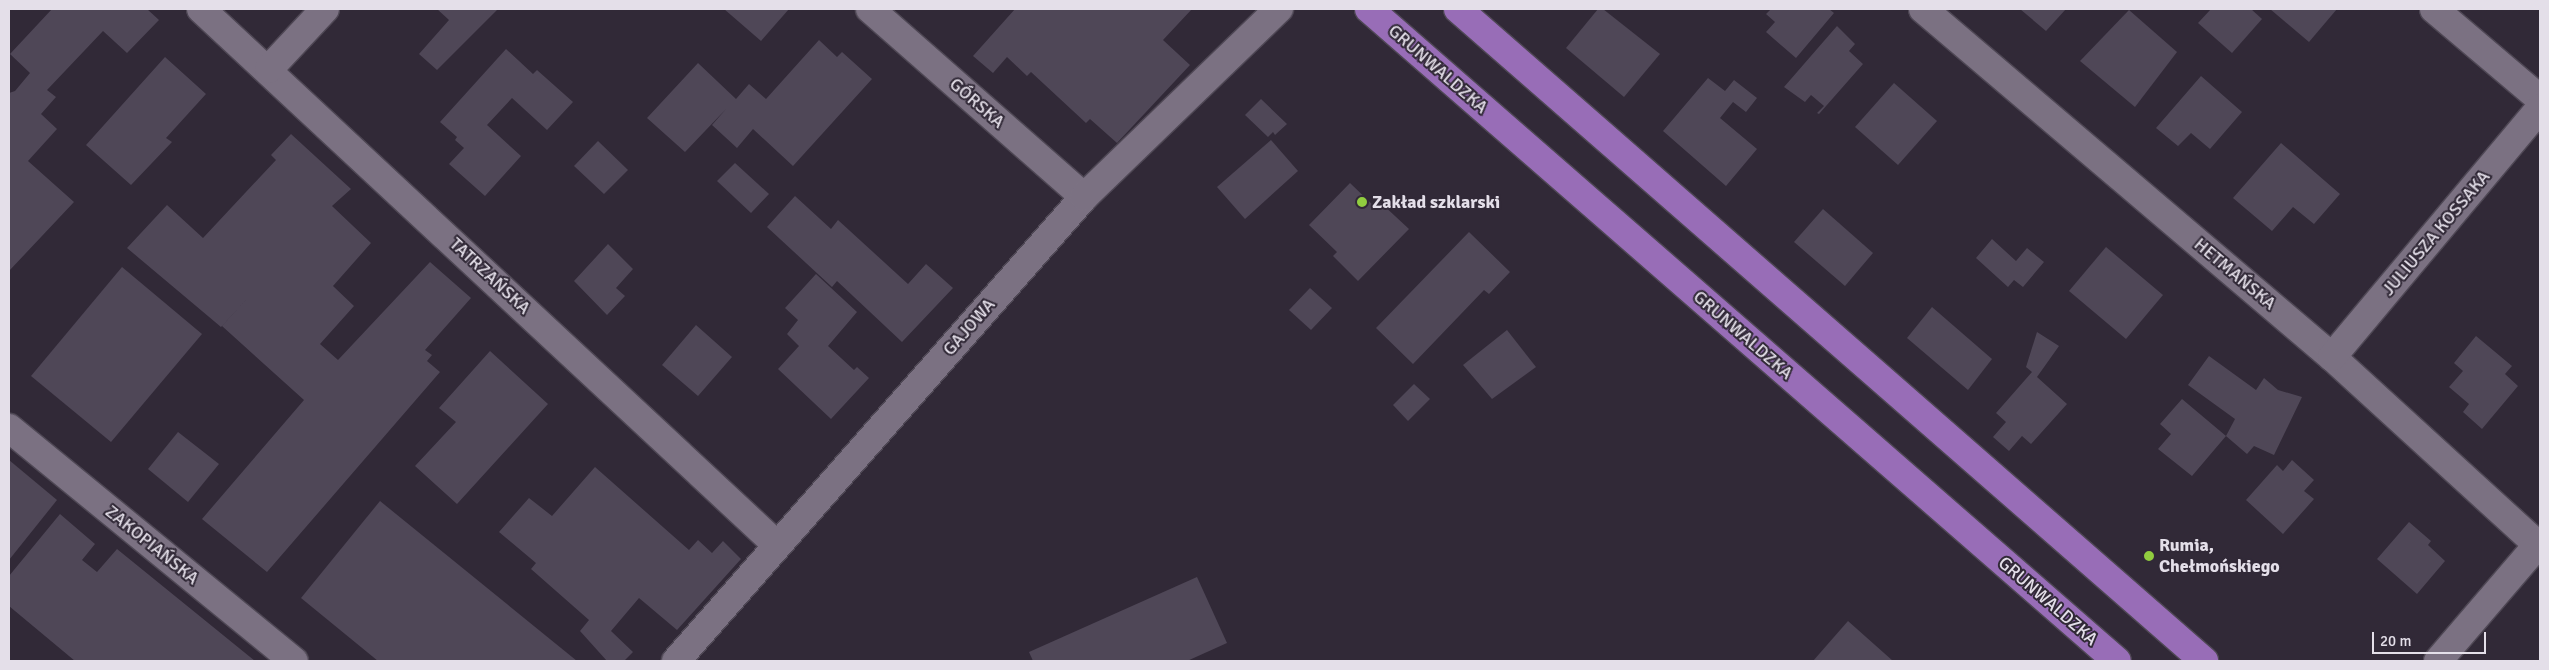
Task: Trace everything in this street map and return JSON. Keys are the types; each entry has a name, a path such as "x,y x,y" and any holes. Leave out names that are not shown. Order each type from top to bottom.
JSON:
{"main road":[{"name":"GRUNWALDZKA","path":"1369,9 2117,661"},
{"path":"1458,9 2204,661"}],"street":[{"name":"TATRZAŃSKA","path":"201,9 269,69 777,545"},
{"path":"269,69 325,9"},
{"name":"GÓRSKA","path":"870,9 1084,197"},
{"name":"GAJOWA","path":"676,661 1084,197 1279,9"},
{"name":"HETMAŃSKA","path":"1923,9 2332,357 2539,544"},
{"path":"2434,9 2540,99"},
{"name":"JULIUSZA KOSSAKA","path":"2332,357 2540,108"},
{"name":"ZAKOPIAŃSKA","path":"9,428 294,661"},
{"path":"2438,661 2539,544"}],"building":[{"path":"52,9 147,9 159,20 127,53 103,31 47,90 56,97 41,114 57,129 28,161 74,202 9,271 9,93 15,91 30,73 10,54"},
{"path":"437,9 497,10 437,70 419,54 449,20"},
{"path":"724,9 789,9 761,41"},
{"path":"1015,9 1192,9 1163,40 1190,65 1117,143 1090,119 1086,123 1031,72 1027,76 1007,57 993,73 973,56"},
{"path":"1598,9 1603,9 1660,54 1624,97 1566,48"},
{"path":"1771,9 1829,9 1834,13 1796,58 1766,32 1775,22 1766,14"},
{"path":"2020,9 2066,9 2046,31"},
{"path":"2211,9 2251,9 2262,19 2232,53 2198,23"},
{"path":"2270,9 2337,9 2309,42"},
{"path":"2129,10 2177,52 2135,107 2080,61"},
{"path":"1837,26 1855,44 1849,51 1863,64 1819,114 1817,113 1824,106 1811,95 1805,102 1784,87"},
{"path":"819,40 837,57 842,52 872,79 793,166 753,129 737,148 712,125 726,109 685,152 647,118 698,63 736,99 749,84 766,99"},
{"path":"506,49 533,74 537,70 573,102 547,130 512,98 487,125 521,156 485,196 449,164 464,148 455,140 457,137 440,122"},
{"path":"165,57 206,94 166,138 172,142 131,185 86,145"},
{"path":"2201,76 2242,112 2210,149 2191,133 2178,146 2156,128"},
{"path":"1708,78 1725,91 1734,80 1757,98 1746,112 1733,102 1720,118 1757,149 1726,186 1663,131"},
{"path":"1894,83 1937,121 1898,165 1855,127"},
{"path":"1261,99 1287,124 1275,135 1273,132 1268,137 1245,115"},
{"path":"291,134 351,189 332,206 371,243 333,286 354,306 320,344 338,360 430,262 471,298 425,350 432,355 427,361 440,372 267,572 202,519 304,400 222,326 273,270 221,327 127,248 167,205 203,238 276,160 271,155"},
{"path":"1271,140 1298,171 1245,219 1217,187"},
{"path":"598,141 628,170 604,194 574,166"},
{"path":"2281,143 2340,194 2314,224 2293,207 2272,231 2233,198"},
{"path":"735,163 769,194 751,213 717,181"},
{"path":"1350,183 1376,208 1381,203 1409,229 1358,281 1333,256 1337,252 1309,225"},
{"path":"795,196 831,229 838,220 908,284 926,264 953,288 902,342 837,281 832,287 767,227"},
{"path":"1823,209 1873,253 1845,286 1794,242"},
{"path":"1469,232 1510,272 1489,294 1484,290 1413,364 1376,328"},
{"path":"1992,239 2016,261 2027,248 2044,262 2023,287 2014,280 2008,287 1976,258"},
{"path":"608,244 633,269 616,288 625,296 607,315 574,281"},
{"path":"2106,247 2163,295 2126,339 2069,291"},
{"path":"122,267 202,334 111,442 31,376"},
{"path":"816,274 857,312 828,346 854,370 857,367 869,378 831,419 778,369 799,346 787,334 798,320 785,308"},
{"path":"1310,288 1332,308 1311,330 1289,310"},
{"path":"1932,307 1992,359 1968,390 1907,338"},
{"path":"696,325 732,357 698,396 662,365"},
{"path":"1507,330 1536,367 1492,399 1463,365"},
{"path":"2037,332 2059,346 2037,377 2067,404 2031,444 2022,436 2009,451 1993,437 2006,422 1996,413 2032,372 2026,367"},
{"path":"2476,336 2512,366 2505,374 2518,386 2482,429 2463,412 2469,404 2449,387 2463,371 2454,363"},
{"path":"490,351 548,404 457,504 415,466 456,422 439,408"},
{"path":"2209,356 2256,390 2264,378 2278,390 2302,397 2274,455 2254,446 2247,454 2226,436 2235,419 2188,385"},
{"path":"1414,384 1430,399 1408,421 1393,405"},
{"path":"2182,399 2226,436 2192,476 2158,449 2171,434 2160,424"},
{"path":"178,432 219,464 188,502 148,469"},
{"path":"9,460 57,500 9,560"},
{"path":"2292,460 2314,480 2304,491 2314,499 2283,534 2246,500 2277,465 2283,471"},
{"path":"595,467 689,550 698,540 712,553 723,541 741,559 677,630 639,598 611,631 633,652 624,661 607,661 580,631 589,620 531,569 536,563 499,532 529,498 552,516"},
{"path":"380,501 577,661 378,661 301,598"},
{"path":"60,514 95,544 82,560 97,572 117,549 255,661 75,661 9,606 9,576"},
{"path":"2409,522 2431,541 2428,545 2445,561 2417,594 2377,559"},
{"path":"1197,577 1227,643 1187,661 1033,661 1029,652"},
{"path":"1848,621 1893,661 1813,661"}],"place":[{"name":"Zakład szklarski","path":"1362,202"},
{"name":"Rumia, Chełmońskiego","path":"2149,556"}]}
